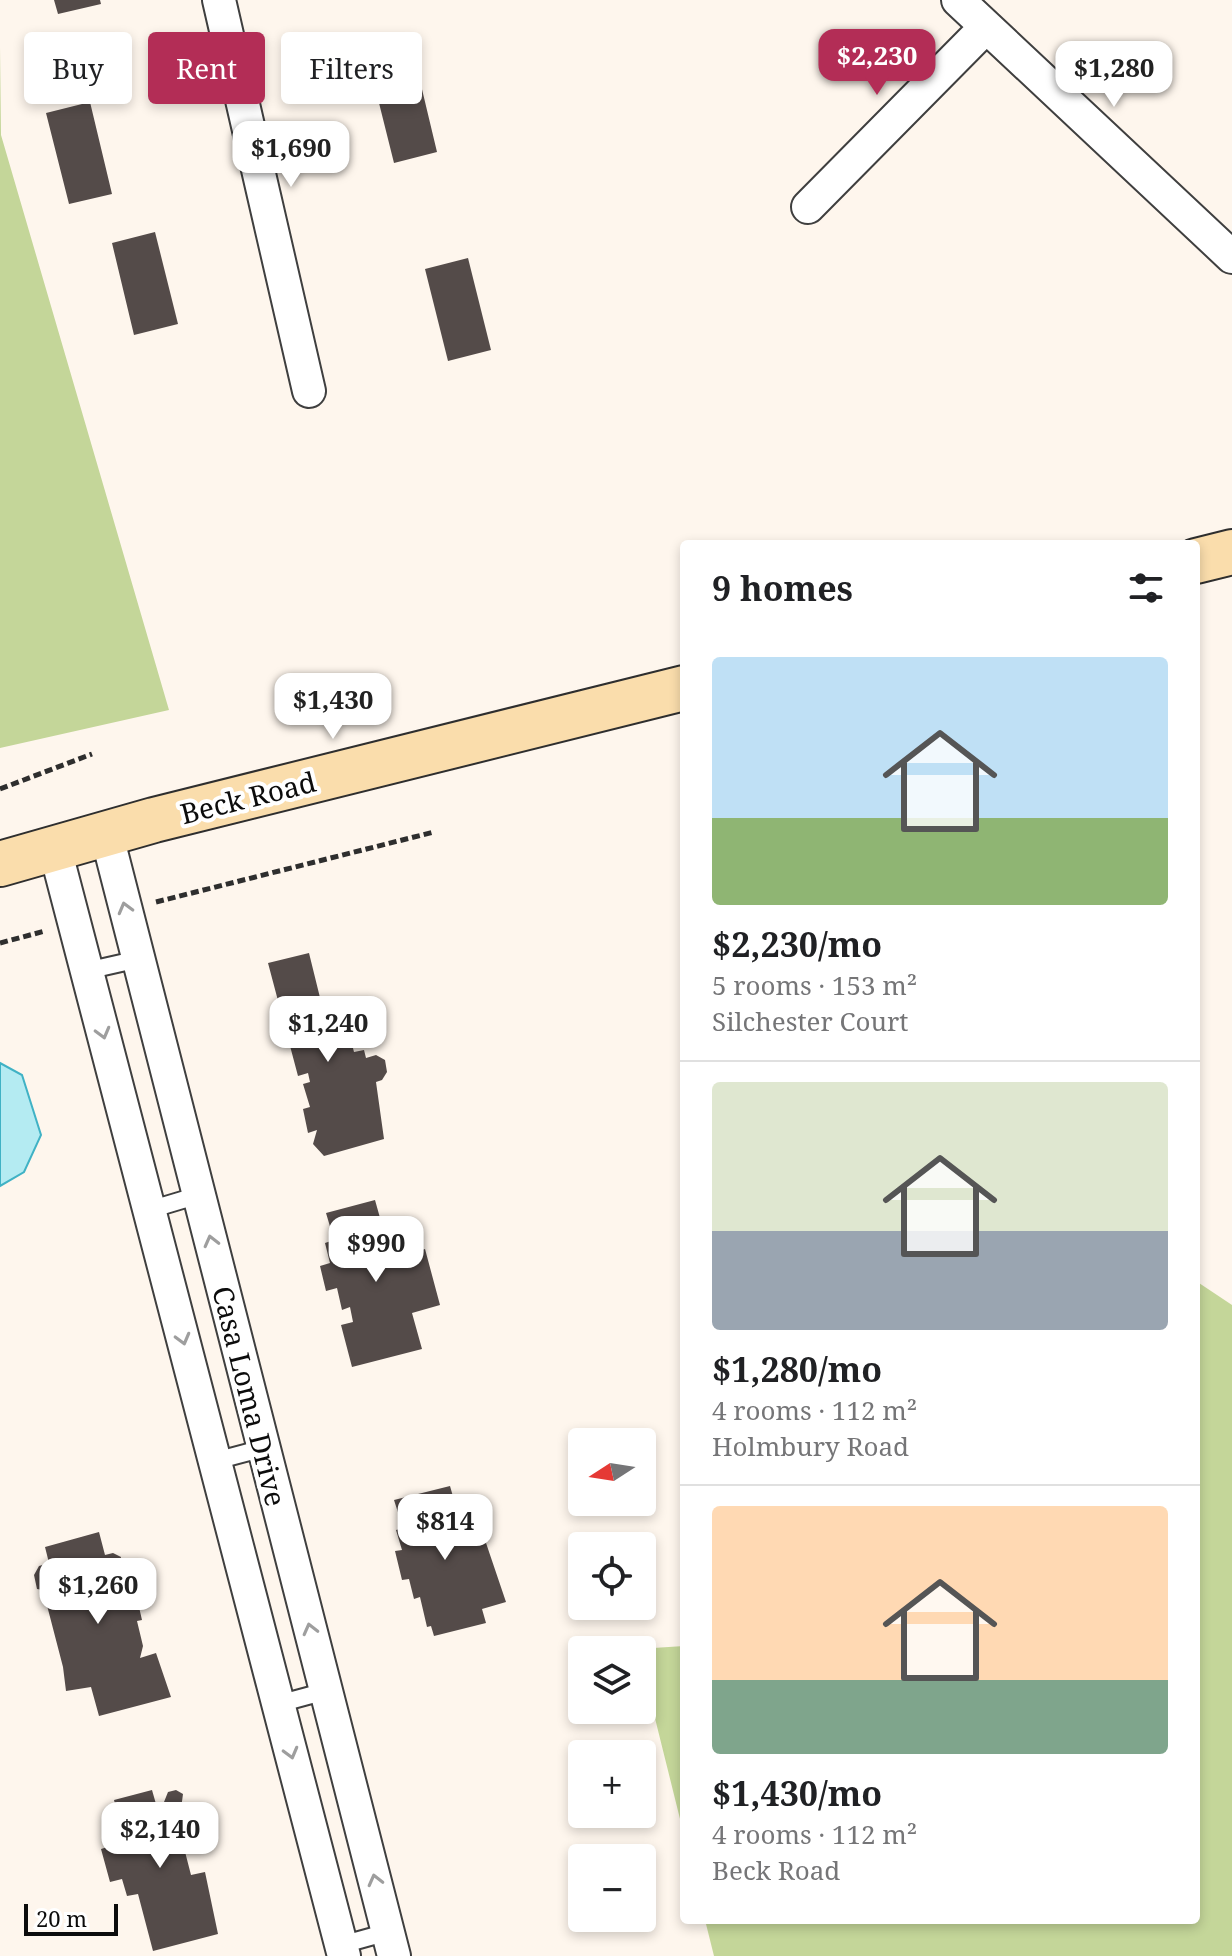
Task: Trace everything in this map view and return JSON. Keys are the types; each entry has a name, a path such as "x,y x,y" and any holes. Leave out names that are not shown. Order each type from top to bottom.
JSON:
{"main road":[{"path":"1200,560 1232,552"},
{"name":"Beck Road","path":"0,864 107,836 154,820 680,689"}],"street":[{"path":"219,0 309,391"},
{"path":"958,0 1232,257"},
{"path":"808,207 986,27"},
{"name":"Casa Loma Drive","path":"107,836 391,1944"},
{"name":"Casa Loma Drive","path":"55,849 343,1951"}],"lane":[{"path":"86,971 139,959"},
{"path":"149,1210 199,1195"},
{"path":"215,1461 264,1448"},
{"path":"278,1704 326,1691"},
{"path":"343,1951 391,1944"}],"path":[{"path":"0,789 92,754"},
{"path":"126,910 434,832"},
{"path":"0,943 74,923"}],"green space":[{"path":"0,47 1,135 169,710 0,748"},
{"path":"1200,1284 1232,1305 1232,1956 714,1956 706,1924 1200,1924"},
{"path":"680,1646 680,1819 656,1722 656,1648"}],"water":[{"path":"0,1063 22,1075 41,1135 24,1172 0,1186"}],"building":[{"path":"54,0 100,0 101,4 58,14"},
{"path":"422,89 437,152 394,163 379,104 422,104"},
{"path":"90,104 112,194 69,204 46,113"},
{"path":"155,232 178,324 134,335 112,243"},
{"path":"468,258 491,350 448,361 425,269"},
{"path":"309,953 327,1026 346,1021 354,1052 364,1050 366,1058 376,1055 385,1060 387,1072 382,1080 376,1082 384,1139 324,1156 313,1144 317,1130 308,1133 303,1109 310,1107 303,1084 310,1082 308,1073 298,1076 268,963"},
{"path":"375,1200 382,1225 393,1222 402,1256 425,1249 440,1305 412,1313 422,1349 352,1367 341,1325 353,1322 350,1307 342,1310 337,1288 326,1291 320,1266 330,1263 325,1243 334,1240 326,1213"},
{"path":"450,1486 458,1514 467,1511 476,1543 485,1540 506,1602 482,1609 486,1623 434,1636 431,1626 427,1627 420,1597 414,1599 409,1579 402,1580 395,1551 402,1550 396,1530 403,1528 394,1500"},
{"path":"99,1532 105,1555 113,1553 121,1557 119,1573 125,1572 132,1596 136,1594 142,1620 137,1621 143,1646 140,1658 156,1653 171,1697 99,1716 91,1687 66,1691 63,1667 43,1590 37,1589 34,1575 39,1566 49,1563 45,1547"},
{"path":"152,1790 156,1804 164,1802 168,1792 176,1790 183,1794 181,1809 189,1838 182,1840 191,1875 205,1872 218,1934 153,1951 138,1894 127,1896 122,1879 110,1882 101,1849 114,1845 109,1828 120,1825 114,1800"}]}
